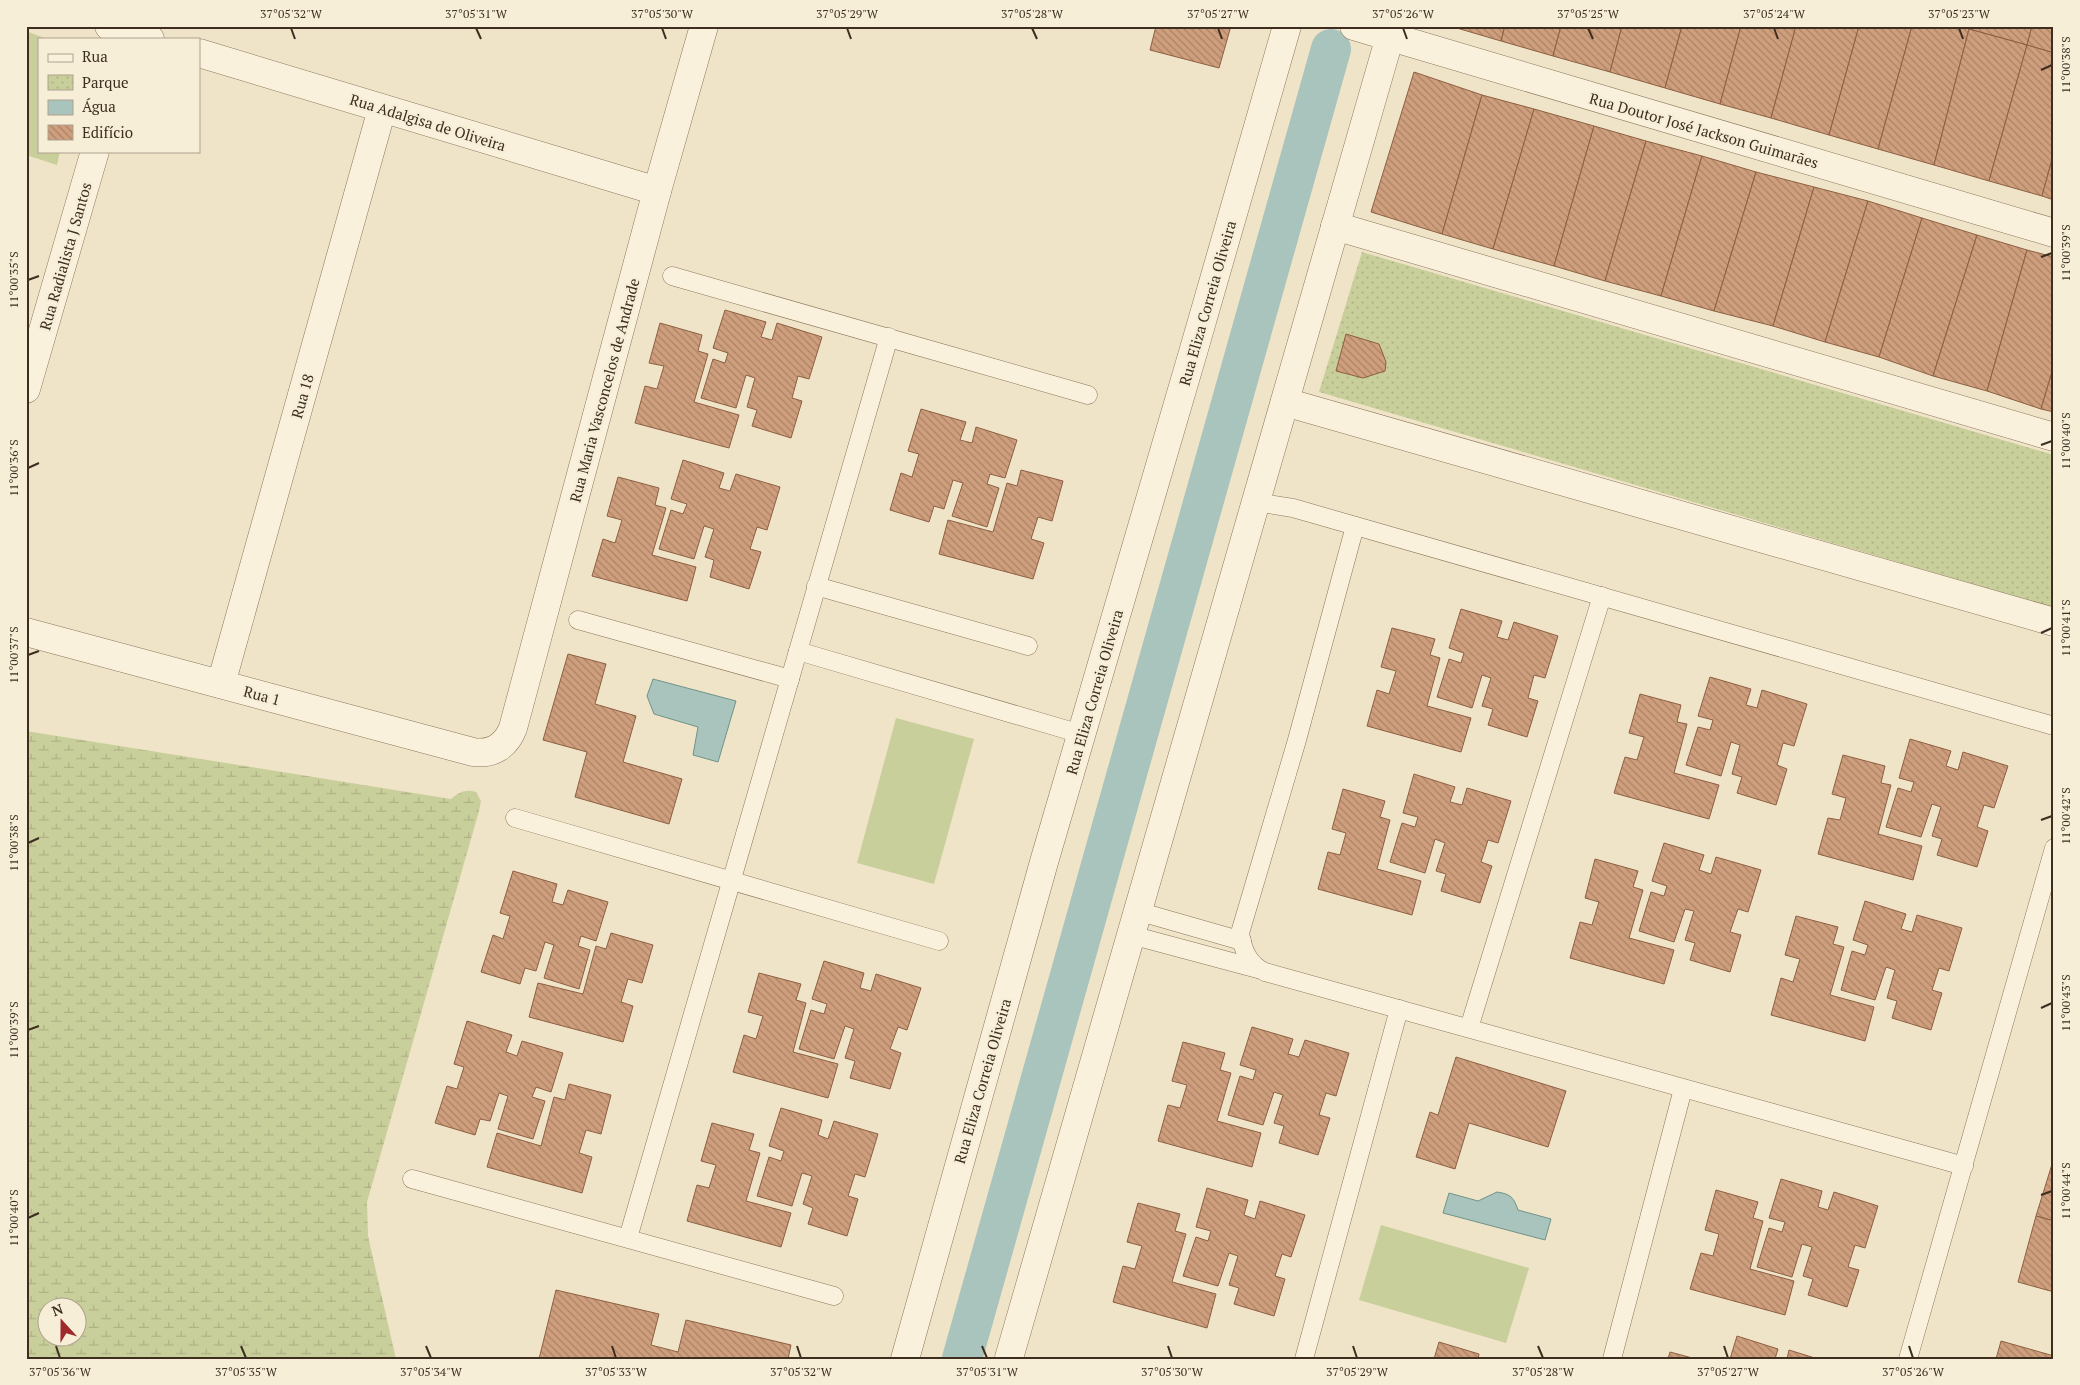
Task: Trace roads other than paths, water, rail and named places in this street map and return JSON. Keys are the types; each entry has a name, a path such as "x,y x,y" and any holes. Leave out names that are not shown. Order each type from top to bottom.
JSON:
{"street":[{"name":"Rua Maria Vasconcelos de Andrade","path":"497,749 510,737 513,728 657,191 704,26"},
{"name":"Rua Eliza Correia Oliveira","path":"905,1359 1044,862 1287,26"},
{"name":"Rua Doutor José Jackson Guimarães","path":"1354,26 1391,32 2054,233"},
{"path":"1009,1358 1391,32"},
{"name":"Rua Adalgisa de Oliveira","path":"200,53 657,191"},
{"name":"Rua 18","path":"221,684 382,108"},
{"name":"Rua Radialista J Santos","path":"26,389 95,152"},
{"path":"1335,226 2054,437"},
{"path":"1285,402 2054,622"},
{"name":"Rua 1","path":"26,632 473,752 482,754 497,749"}],"lane":[{"path":"672,276 1088,395"},
{"path":"628,1238 889,337"},
{"path":"1256,502 1293,508 2054,726"},
{"path":"1259,969 1248,958 1240,933 1297,740 1355,526"},
{"path":"816,586 1028,646"},
{"path":"1469,1028 1602,596"},
{"path":"578,620 790,680"},
{"path":"798,651 1081,734"},
{"path":"515,818 732,879 939,941"},
{"path":"1908,1359 2054,848"},
{"path":"1134,923 1242,941"},
{"path":"1134,923 1259,969 1964,1166"},
{"path":"1304,1359 1399,1009"},
{"path":"1612,1359 1683,1089"},
{"path":"412,1179 834,1296"}],"water":[{"path":"653,679 736,701 718,762 693,755 698,727 654,714 647,696"},
{"path":"1497,1192 1511,1197 1518,1210 1551,1219 1545,1240 1443,1213 1449,1193 1478,1201"}],"waterway":[{"path":"962,1359 1331,49"}]}
